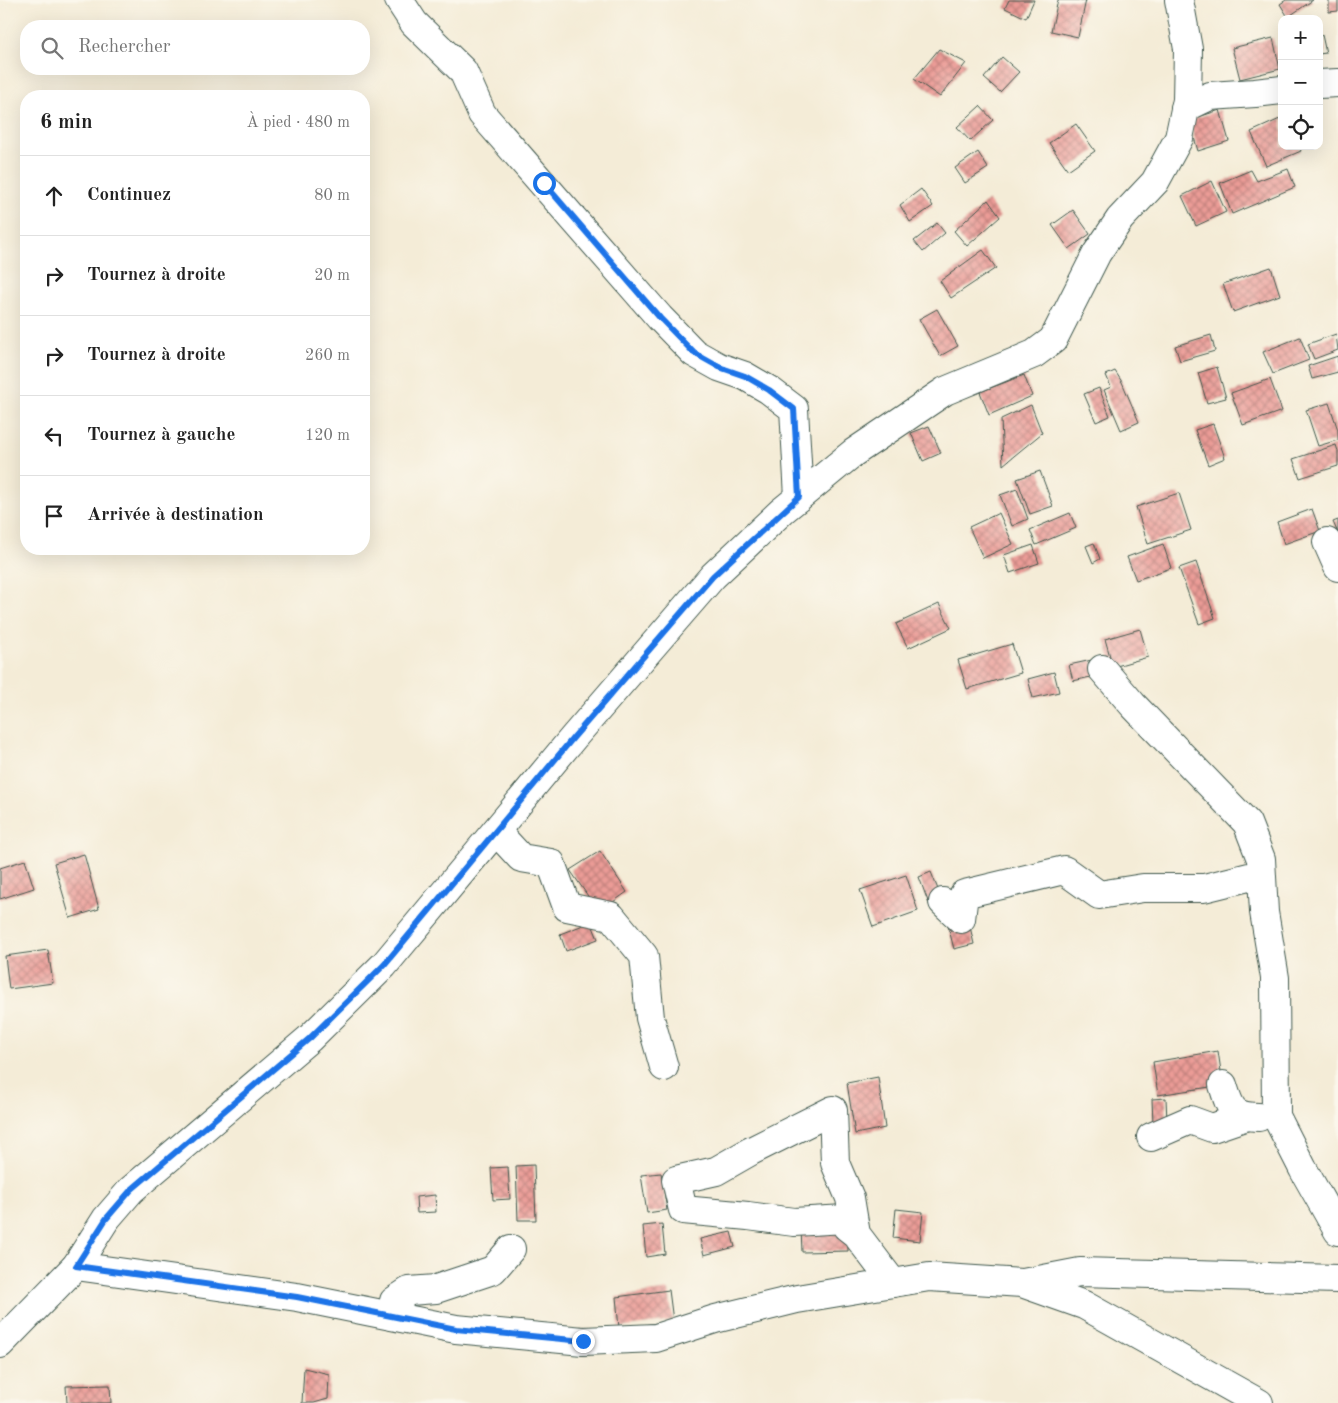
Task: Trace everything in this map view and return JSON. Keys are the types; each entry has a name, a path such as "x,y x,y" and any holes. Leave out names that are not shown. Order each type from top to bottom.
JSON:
{"street":[{"path":"399,0 414,23 463,71 482,114 660,318 694,353 719,367 745,376 769,390 794,409 799,497"},
{"path":"0,1344 76,1266 106,1219 131,1190 310,1038 391,958 496,831 713,576 799,497 853,453 945,391 1034,354 1054,340 1097,253 1120,219 1155,182 1179,138 1186,100 1188,49 1179,0"},
{"path":"1323,84 1338,83"},
{"path":"1185,108 1210,96 1255,94 1278,91"},
{"path":"1328,542 1338,567"},
{"path":"1102,669 1133,705 1247,823 1261,859 1264,912 1275,978 1276,1116 1338,1231"},
{"path":"496,831 522,858 551,863 568,907 612,916 644,956 650,1018 664,1067"},
{"path":"943,902 961,919 964,894 1064,870 1099,895 1143,888 1204,888 1261,874"},
{"path":"1223,1085 1230,1106 1244,1117"},
{"path":"856,1234 850,1198 835,1163 833,1110 751,1151 716,1171 676,1180 684,1210 794,1222 845,1219 847,1226 856,1234 893,1283"},
{"path":"1151,1137 1190,1120 1212,1128 1244,1117 1276,1116"},
{"path":"391,1316 394,1301 409,1291 436,1289 492,1270 512,1249"},
{"path":"76,1266 297,1297 456,1329 583,1341 656,1338 715,1319 797,1299 929,1277 1022,1283 1080,1272 1338,1280"},
{"path":"1022,1283 1084,1306 1259,1403"}],"building":[{"path":"1009,0 1034,0 1026,18 1005,8"},
{"path":"1058,0 1086,0 1078,37 1051,31"},
{"path":"1286,0 1313,0 1291,15 1287,15 1280,4"},
{"path":"1329,0 1338,0 1338,11 1329,12"},
{"path":"1273,38 1278,70 1240,79 1232,48"},
{"path":"1323,40 1326,53 1323,53"},
{"path":"939,49 966,63 940,97 914,79"},
{"path":"1002,57 1019,72 1000,92 984,78"},
{"path":"980,106 993,120 970,141 957,127"},
{"path":"1220,110 1229,141 1198,151 1189,120"},
{"path":"1278,120 1278,150 1301,151 1266,166 1251,132"},
{"path":"1076,124 1095,151 1068,170 1049,143"},
{"path":"978,152 988,168 965,183 955,168"},
{"path":"1288,169 1295,187 1232,214 1220,183 1251,170 1257,181"},
{"path":"1212,181 1226,212 1196,226 1182,196"},
{"path":"921,189 933,206 910,222 900,205"},
{"path":"988,200 1000,217 967,246 954,231"},
{"path":"1073,210 1090,234 1069,249 1052,225"},
{"path":"937,223 945,233 923,252 914,241"},
{"path":"983,250 996,268 951,298 940,281"},
{"path":"1271,267 1280,295 1233,312 1223,284"},
{"path":"937,309 958,346 940,356 919,319"},
{"path":"1336,334 1338,350 1314,359 1308,344"},
{"path":"1211,335 1215,351 1180,361 1175,346"},
{"path":"1300,337 1309,360 1273,374 1263,352"},
{"path":"1338,356 1338,372 1312,379 1308,366"},
{"path":"1217,367 1226,398 1207,403 1198,373"},
{"path":"1115,371 1122,382 1139,422 1121,430 1104,390 1111,387 1106,375"},
{"path":"1024,375 1032,396 989,415 980,392"},
{"path":"1270,379 1282,411 1243,425 1231,393"},
{"path":"1099,388 1110,416 1096,422 1084,394"},
{"path":"1329,403 1338,430 1338,440 1318,446 1306,410"},
{"path":"1031,405 1042,433 1003,465 1001,419"},
{"path":"1213,424 1225,458 1208,465 1195,430"},
{"path":"929,426 941,453 923,461 911,433"},
{"path":"1336,445 1338,466 1300,478 1293,459"},
{"path":"1040,471 1053,506 1030,514 1017,479"},
{"path":"1017,489 1028,519 1012,526 1000,495"},
{"path":"1179,493 1191,530 1148,544 1136,507"},
{"path":"1312,509 1320,531 1284,544 1277,522"},
{"path":"999,513 1013,544 983,558 969,527"},
{"path":"1070,513 1076,528 1036,545 1030,530"},
{"path":"1338,520 1338,533 1333,522"},
{"path":"1094,543 1100,559 1093,563 1086,546"},
{"path":"1163,544 1171,568 1136,580 1127,557"},
{"path":"1033,545 1039,563 1010,573 1004,555"},
{"path":"1196,562 1215,618 1199,624 1179,568"},
{"path":"939,604 951,628 908,648 896,624"},
{"path":"1140,629 1148,657 1113,667 1105,639"},
{"path":"1012,644 1021,673 967,689 958,660"},
{"path":"1092,660 1095,676 1073,681 1069,665"},
{"path":"1054,672 1059,692 1033,698 1028,679"},
{"path":"600,851 627,892 599,912 570,870"},
{"path":"84,854 99,909 70,918 54,863"},
{"path":"25,860 34,888 0,899 0,868"},
{"path":"931,872 943,902 930,907 919,877"},
{"path":"906,875 918,911 873,927 860,890"},
{"path":"968,918 974,944 954,949 947,922"},
{"path":"591,922 598,939 566,951 560,934"},
{"path":"48,950 53,983 9,989 5,956"},
{"path":"1218,1051 1223,1085 1158,1095 1153,1062"},
{"path":"878,1077 885,1128 855,1134 847,1083"},
{"path":"1166,1098 1167,1122 1153,1123 1152,1099"},
{"path":"534,1165 536,1220 518,1220 516,1166"},
{"path":"508,1167 510,1199 493,1200 491,1168"},
{"path":"661,1173 667,1210 647,1213 641,1175"},
{"path":"435,1195 436,1212 417,1213 416,1197"},
{"path":"896,1209 923,1212 920,1241 893,1238"},
{"path":"662,1224 665,1254 646,1257 643,1226"},
{"path":"847,1227 848,1251 802,1252 801,1228"},
{"path":"731,1232 735,1247 704,1255 700,1239"},
{"path":"669,1290 673,1321 619,1328 616,1297"},
{"path":"304,1368 329,1374 328,1399 314,1403 302,1403"},
{"path":"110,1385 111,1403 67,1403 66,1386"}],"route":[{"path":"544,183 660,318 694,353 719,367 745,376 769,390 794,409 799,497 713,576 573,738 384,965 310,1038 131,1190 106,1219 76,1266 297,1297 456,1329 583,1341"}]}
